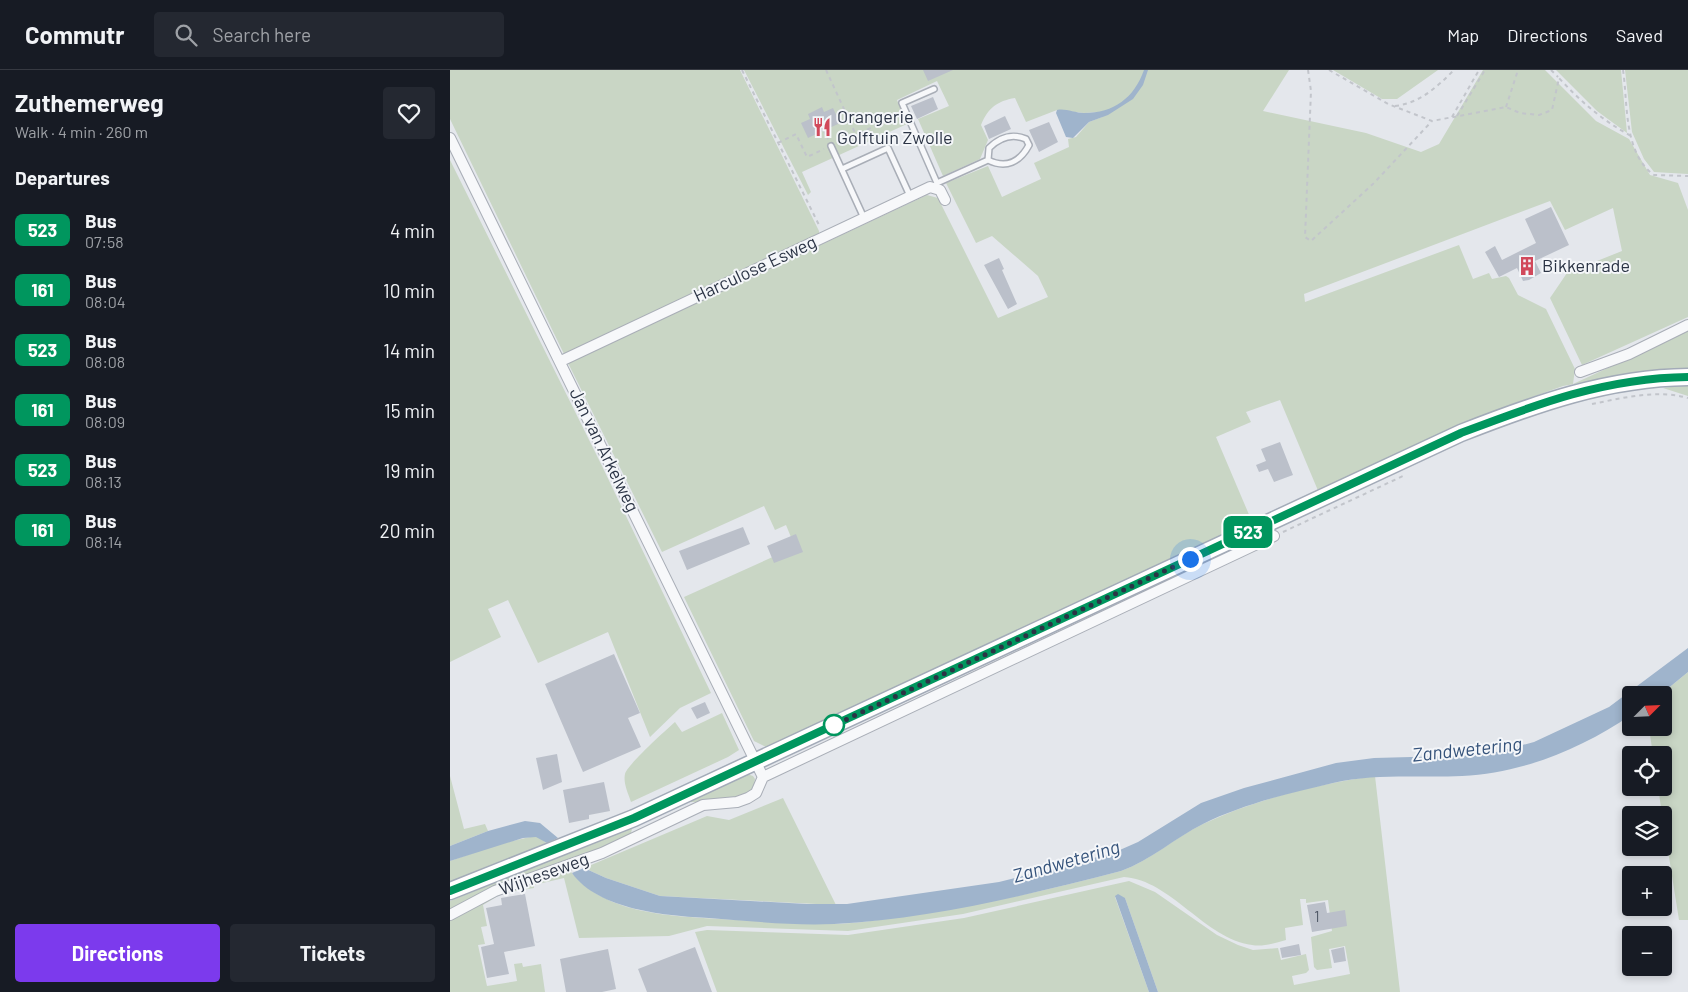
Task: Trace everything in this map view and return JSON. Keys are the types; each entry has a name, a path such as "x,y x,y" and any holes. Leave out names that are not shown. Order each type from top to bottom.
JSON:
{"main road":[{"name":"Wijheseweg","path":"450,891 634,818 1461,433 1539,402 1577,392 1647,379 1688,377"}],"street":[{"name":"Jan van Arkelweg","path":"450,138 756,762"},
{"name":"Harculose Esweg","path":"561,361 936,185"},
{"path":"936,185 945,200"},
{"path":"1580,372 1629,354 1688,325"},
{"path":"756,762 763,777 1274,536"},
{"name":"Wijheseweg","path":"450,915 511,885 597,855 703,805 737,802 748,798 756,793 763,777"},
{"path":"634,818 640,835"}],"lane":[{"path":"934,89 902,102 936,185 988,160"},
{"path":"1020,136 1026,139 1029,145 1020,159 1010,164 998,165 988,160 989,148 997,140 1020,136"},
{"path":"831,146 864,218"},
{"path":"842,169 888,148 910,196"}],"path":[{"path":"742,70 824,236"},
{"path":"826,70 856,135"},
{"path":"1308,70 1311,91 1305,237 1311,241 1374,182 1432,122 1506,107 1520,112 1539,115 1552,110 1559,78"},
{"path":"1329,70 1393,106 1432,122"},
{"path":"1393,106 1411,104 1436,87 1454,70"},
{"path":"1452,117 1479,70"},
{"path":"1457,116 1486,70"},
{"path":"1506,107 1518,70"},
{"path":"1550,70 1585,105 1606,122 1631,136"},
{"path":"1623,70 1627,120 1631,136 1643,162 1654,175 1688,176"},
{"path":"778,143 796,134 807,157 906,112"},
{"path":"1585,406 1650,395 1671,394 1688,398"},
{"path":"1274,536 1405,475"}],"green space":[{"path":"450,70 740,70 819,231 819,236 564,354 450,119"},
{"path":"744,70 1289,70 1263,111 1366,133 1421,152 1439,144 1483,70 1545,70 1596,121 1629,139 1650,175 1678,183 1688,210 1688,317 1582,365 1550,298 1567,273 1622,251 1613,208 1565,230 1550,201 1304,294 1305,302 1459,245 1473,279 1489,273 1492,279 1506,276 1518,295 1546,309 1575,369 1573,384 1688,331 1688,369 1641,372 1563,386 1504,407 1319,493 1280,400 1246,412 1251,422 1216,437 1253,524 766,747 754,741 684,597 795,547 786,525 775,530 764,506 662,552 568,363 927,195 938,198 998,318 1048,297 1038,276 992,236 976,243 946,183 988,166 1002,197 1041,179 1034,163 1069,147 1068,139 1076,137 1089,122 1102,117 1100,112 1084,113 1057,110 1026,122 1015,98 1003,101 990,110 981,125 988,140 980,159 943,176 918,119 949,106 937,81 897,100 907,124 802,172 811,192 808,195"},
{"path":"1333,70 1438,70 1397,99 1382,99"},
{"path":"1556,70 1621,70 1627,133 1597,111"},
{"path":"1625,70 1688,70 1688,174 1654,172 1644,159 1632,132"},
{"path":"450,160 602,466 711,693 680,708 650,737 608,632 538,663 508,600 488,609 501,637 450,662"},
{"path":"1688,385 1688,396 1663,388"},
{"path":"1688,672 1688,920 1679,920 1672,866 1670,866 1669,856 1672,856 1672,806 1661,806 1659,796 1672,796 1672,746 1652,746 1650,736 1672,736 1671,686"},
{"path":"722,713 739,750 728,757 631,802 625,784 625,774 632,763 647,748 675,722 682,732"},
{"path":"747,774 755,779 753,792 746,796 722,801 689,802"},
{"path":"450,776 464,829 485,824 488,831 450,846"},
{"path":"1375,776 1400,992 1158,992 1125,898 1115,897 1149,992 717,992 695,932 707,930 848,935 964,918 1129,881 1155,892 1217,935 1238,945 1253,950 1278,948 1281,960 1306,954 1309,970 1306,973 1292,976 1294,985 1350,974 1345,946 1329,949 1332,968 1317,970 1314,967 1311,937 1332,931 1328,900 1306,903 1306,899 1300,899 1303,925 1285,928 1286,940 1252,945 1235,940 1219,932 1157,888 1141,881 1124,877 963,914 848,931 707,926 669,936 579,938 564,878 534,885 534,888 503,893 483,905 487,926 481,927 485,944 478,945 487,986 517,981 514,964 522,963 523,967 541,964 545,992 450,992 450,920 500,893 568,868 582,883 599,895 617,904 658,914 803,924 863,922 994,901 1121,871 1142,861 1203,824 1244,807 1309,788"},
{"path":"783,798 836,905 660,896 606,878 584,868 707,816 729,820"},
{"path":"633,826 630,836 450,912 450,901"},
{"path":"530,837 539,837 549,845 450,882 450,861 499,844"}],"water":[{"path":"1144,70 1148,70 1143,85 1133,99 1108,115 1089,122 1073,138 1066,137 1056,113 1057,110 1084,113 1114,107 1135,89"},
{"path":"1688,648 1688,672 1671,686 1637,686"},
{"path":"1622,697 1622,721 1572,748 1529,764 1485,774 1397,776 1349,780 1284,795 1218,817 1203,824 1143,861 1121,871 979,905 907,917 834,924 787,924 654,913 616,903 599,895 584,885 572,873 584,868 606,878 660,896 807,904 847,904 999,882 1113,853 1138,842 1201,803 1244,788 1336,763 1374,758 1485,755 1534,742 1609,707"},
{"path":"525,821 540,823 558,838 547,843 536,837 523,838 450,861 450,846 488,831"},
{"path":"1118,894 1125,898 1158,992 1149,992 1115,896"}],"building":[{"path":"923,70 953,70 928,81"},
{"path":"933,97 938,109 917,119 911,106"},
{"path":"822,107 824,112 833,108 840,123 808,138 801,123 810,119 808,114"},
{"path":"1005,116 1011,129 989,139 984,126"},
{"path":"1049,122 1058,142 1039,152 1029,130"},
{"path":"1551,207 1569,245 1535,261 1541,273 1529,280 1523,281 1517,268 1499,277 1485,252 1495,246 1502,260 1536,243 1525,219"},
{"path":"999,258 1004,269 1002,270 1017,304 1008,309 984,265"},
{"path":"1280,442 1293,475 1274,482 1268,469 1259,472 1256,465 1266,461 1261,449"},
{"path":"743,527 750,544 687,570 679,551"},
{"path":"796,534 803,552 774,563 767,546"},
{"path":"614,654 640,713 628,718 641,747 583,772 545,684"},
{"path":"705,702 710,713 697,719 691,708"},
{"path":"557,754 562,782 543,790 536,758"},
{"path":"604,782 610,811 589,815 589,819 569,823 563,790"},
{"path":"525,894 535,946 504,952 509,974 487,978 481,947 494,944 486,908 502,905 501,898"},
{"path":"1325,902 1327,913 1345,910 1347,926 1312,932 1307,905"},
{"path":"1299,944 1301,955 1282,958 1280,948"},
{"path":"695,947 712,992 647,992 638,969"},
{"path":"1344,947 1346,961 1334,963 1331,950"},
{"path":"608,949 616,989 602,992 566,992 560,959"}],"bus line":[{"name":"523","path":"450,891 634,818 1461,433 1539,402 1577,392 1647,379 1688,377"}],"place":[{"name":"Orangerie Golftuin Zwolle","path":"822,127"},
{"name":"Bikkenrade","path":"1527,266"}],"route":[{"path":"834,725 828,728 1190,559"}],"water label":[{"name":"Zandwetering","path":"1467,749"},
{"name":"Zandwetering","path":"1066,861"}]}
